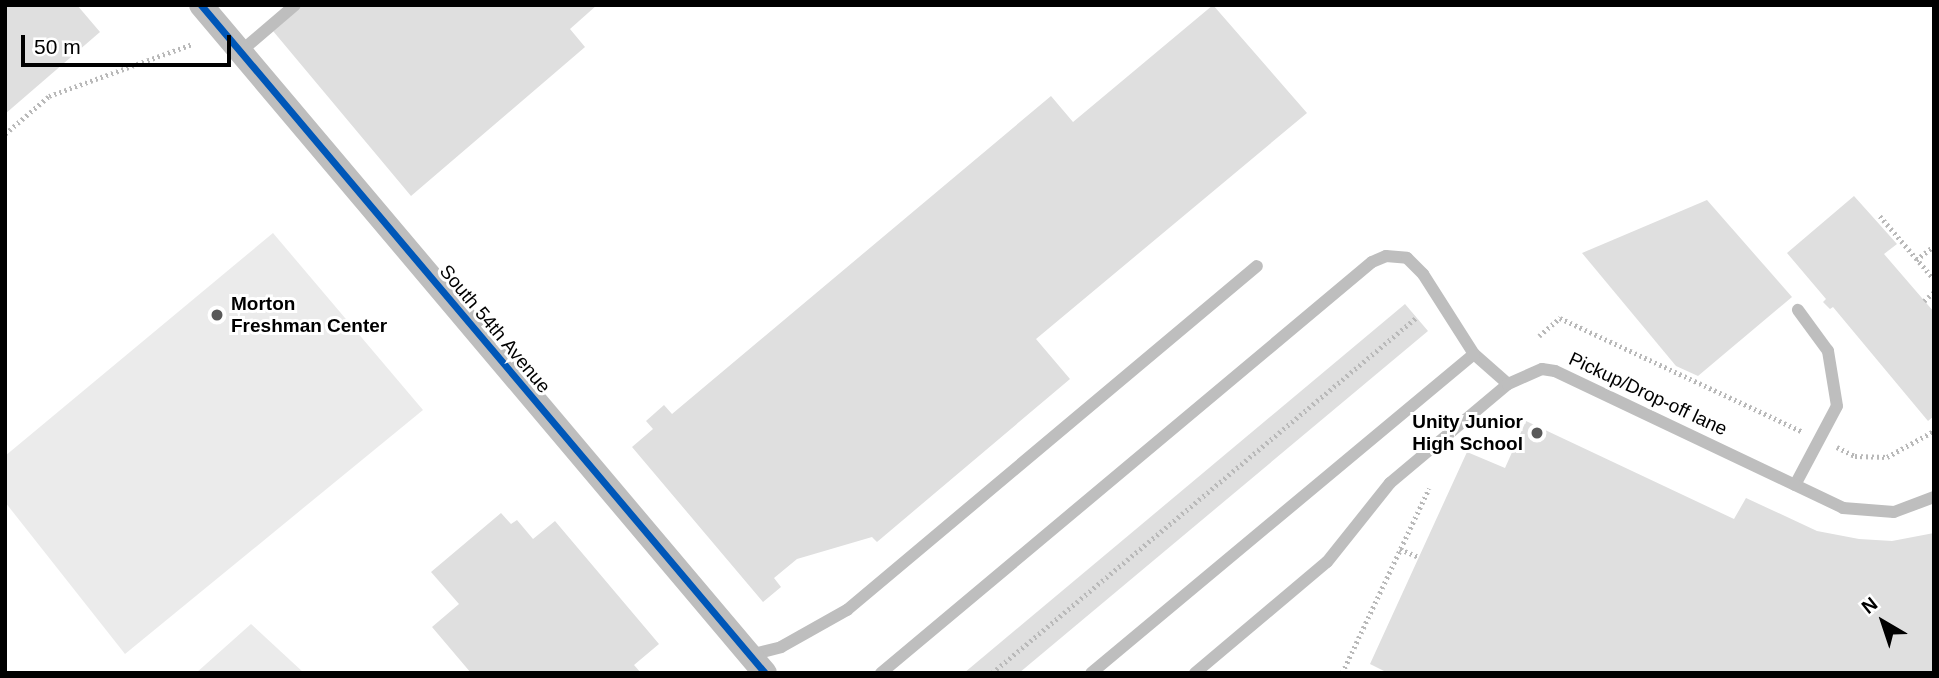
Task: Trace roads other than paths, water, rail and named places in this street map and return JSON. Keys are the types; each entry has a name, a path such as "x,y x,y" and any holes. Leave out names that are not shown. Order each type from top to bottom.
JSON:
{"street":[{"name":"South 54th Avenue","path":"201,5 758,664"}],"lane":[{"path":"240,52 295,5"},
{"path":"890,670 1372,262 1386,256 1407,258 1423,274 1450,323 1474,354 1508,384"},
{"path":"758,664 781,647 847,610 1257,266"},
{"path":"1795,485 1837,406 1828,352 1798,310"},
{"path":"1091,673 1474,354"},
{"name":"Pickup/Drop-off lane","path":"1195,673 1327,562 1390,484 1508,384 1542,369 1555,371 1843,508 1866,512 1894,512 1934,497"}],"place":[{"name":"Morton Freshman Center","path":"217,315"},
{"name":"Unity Junior High School","path":"1537,433"}]}
